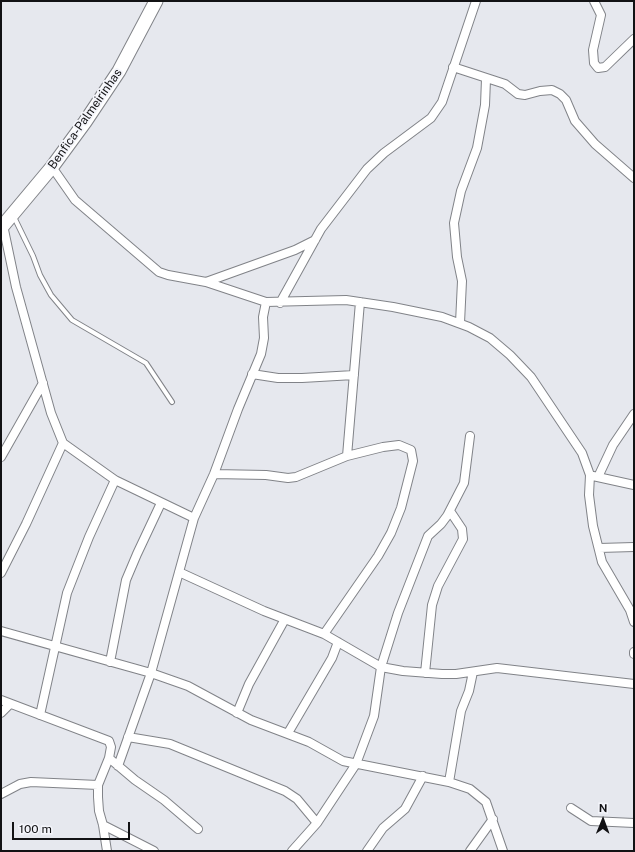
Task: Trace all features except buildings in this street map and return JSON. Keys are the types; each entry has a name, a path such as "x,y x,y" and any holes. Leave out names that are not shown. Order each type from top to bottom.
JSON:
{"main road":[{"name":"Benfica-Palmeirinhas","path":"2,227 52,167 85,122 119,71 156,1"}],"street":[{"path":"280,303 315,240 367,169 384,153 430,118 442,102 476,1"},
{"path":"594,1 601,15 593,50 594,62 598,68 605,67 634,39"},
{"path":"453,67 505,84 518,94 525,95 540,91 552,90 560,94 566,100 575,121 595,144 634,178"},
{"path":"460,323 462,281 457,257 454,223 461,191 477,148 485,104 486,79"},
{"path":"52,167 75,200 159,272 168,276 206,282 266,302 280,303 330,300 360,302 442,317 460,323 490,338 510,355 531,377 582,453 594,476 634,485"},
{"path":"2,227 16,287 51,413 63,443 115,480 194,518"},
{"path":"206,282 296,250 315,240"},
{"path":"118,766 151,673 194,518 214,474 261,354 264,338 263,317 266,302"},
{"path":"347,456 360,302"},
{"path":"252,374 278,378 354,375"},
{"path":"1,457 43,383"},
{"path":"634,414 594,476 589,495 593,526 602,562 632,610 634,622"},
{"path":"292,851 317,823 356,764 374,716 381,667 398,613 428,536 442,524 464,483 470,436"},
{"path":"1,573 26,524 63,443"},
{"path":"214,474 288,478 296,477 347,456 399,445 411,450 413,461 401,508 391,533 378,556 324,634"},
{"path":"40,715 67,593 89,537 115,480"},
{"path":"110,662 126,580 161,502"},
{"path":"425,673 432,605 438,586 463,539 462,529 450,511"},
{"path":"599,548 634,547"},
{"path":"180,572 285,619 324,634 381,667 425,673 456,674 497,668 634,684"},
{"path":"237,713 249,684 285,619"},
{"path":"1,631 151,673 188,686 237,713 309,742 343,761 423,776 470,789 486,802 494,820 503,851"},
{"path":"288,733 332,658 338,642"},
{"path":"449,782 461,711 469,691 472,672"},
{"path":"1,700 109,741 111,748 109,758 98,785 99,811 107,851"},
{"path":"1,713 10,704"},
{"path":"128,737 170,744 285,791 296,800 317,823"},
{"path":"109,758 164,800 198,830"},
{"path":"367,851 382,828 405,809 423,776"},
{"path":"1,794 20,784 31,782 98,785"},
{"path":"571,808 591,821 634,823"},
{"path":"470,851 494,820"},
{"path":"103,825 154,851"}],"lane":[{"path":"13,215 33,256 40,276 51,295 72,320 146,363 172,402"}]}
